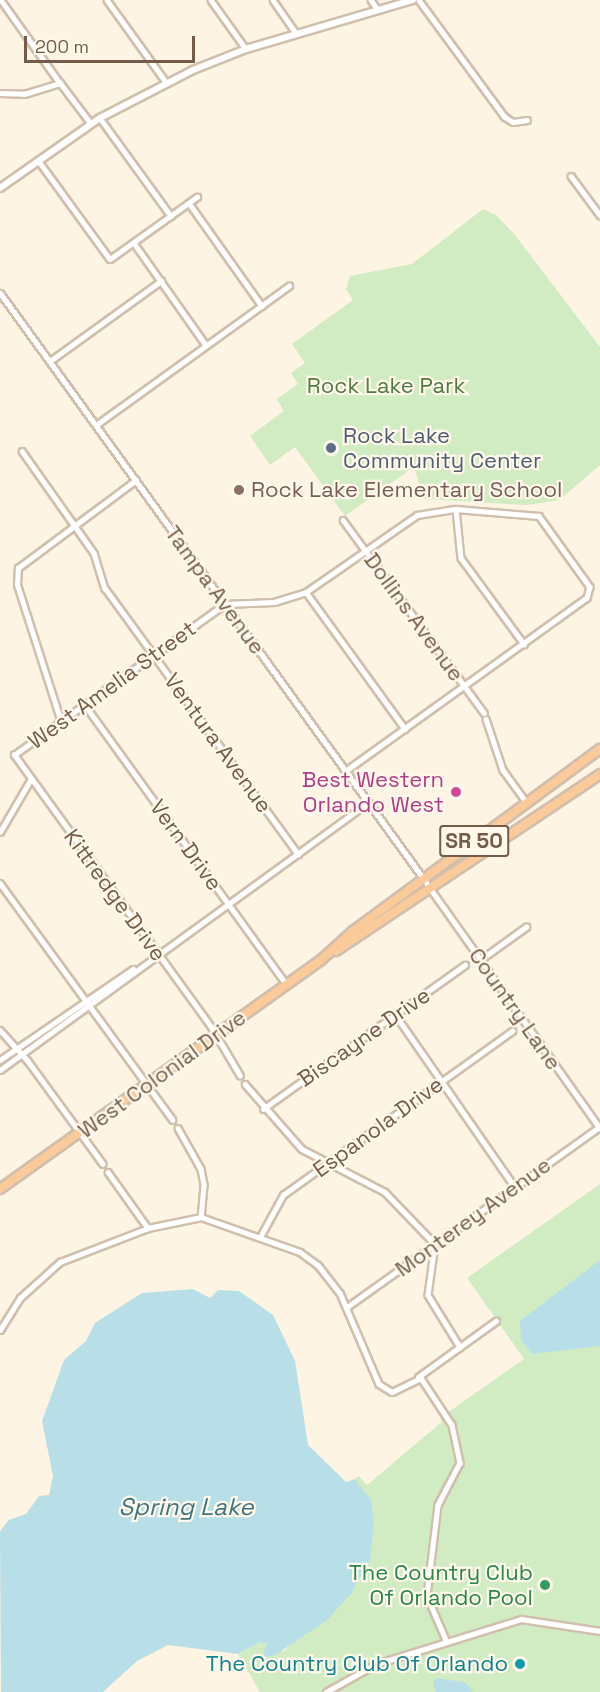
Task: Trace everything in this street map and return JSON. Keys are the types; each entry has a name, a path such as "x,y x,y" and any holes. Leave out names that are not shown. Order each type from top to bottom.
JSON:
{"highway":[{"name":"West Colonial Drive","path":"0,1189 324,958 423,879 525,802 599,750"},
{"name":"West Colonial Drive","path":"324,958 600,774"}],"main road":[{"path":"0,188 100,118 166,82 246,49 413,0"}],"street":[{"path":"1,0 91,124"},
{"path":"107,0 166,82"},
{"path":"211,0 246,49"},
{"path":"273,0 296,33"},
{"path":"371,0 378,10"},
{"path":"419,0 505,117 513,122 527,120"},
{"path":"0,93 24,94 60,83"},
{"path":"100,118 171,216"},
{"path":"38,160 110,259 197,197"},
{"path":"571,176 600,215"},
{"path":"189,203 262,306"},
{"path":"134,243 206,345"},
{"path":"50,361 161,281"},
{"path":"96,425 289,286"},
{"name":"Tampa Avenue","path":"0,293 430,888"},
{"name":"Ventura Avenue","path":"22,451 94,554 105,588 298,854"},
{"path":"61,722 15,577 22,564 136,480"},
{"path":"346,771 524,644 461,558 456,509"},
{"name":"West Amelia Street","path":"14,755 225,604 247,599 274,602 306,592 364,548 417,514 456,509 539,516 591,594 524,644"},
{"name":"Dollins Avenue","path":"343,520 485,716 503,770 525,802"},
{"path":"306,592 405,729"},
{"name":"Vern Drive","path":"85,705 287,985"},
{"name":"Kittredge Drive","path":"14,755 158,953 240,1076"},
{"path":"0,832 31,779"},
{"path":"0,1060 85,1000 158,953 368,803"},
{"path":"0,883 173,1120"},
{"name":"Country Lane","path":"430,888 600,1128"},
{"path":"480,960 525,927"},
{"path":"0,1070 90,1007 158,953"},
{"name":"Biscayne Drive","path":"263,1109 465,965"},
{"path":"395,1014 515,1187"},
{"path":"0,1030 103,1164"},
{"name":"Espanola Drive","path":"260,1237 283,1195 512,1031"},
{"path":"245,1084 263,1109 302,1149 326,1164 385,1192 435,1244 428,1295 460,1347"},
{"path":"178,1128 201,1169 204,1185 201,1217"},
{"name":"Monterey Avenue","path":"347,1307 600,1128"},
{"path":"108,1172 148,1228"},
{"path":"0,1330 20,1298 60,1263 79,1251 148,1228 201,1217 300,1252 318,1265 347,1307 383,1389 397,1391 496,1321"},
{"path":"416,1379 424,1380 447,1413 460,1454 458,1471 438,1505 427,1596 446,1640"},
{"path":"326,1692 376,1664 446,1640 526,1618 600,1631"}],"green space":[{"name":"Rock Lake Park","path":"483,209 496,215 515,235 600,347 600,465 559,500 527,505 424,499 414,467 345,516 295,447 270,465 250,436 284,411 277,399 298,384 291,373 305,363 292,344 353,300 346,289 350,276 412,264"},
{"name":"The Country Club Of Orlando","path":"600,1184 600,1692 260,1692 238,1654 260,1642 267,1644 266,1651 284,1651 304,1631 321,1624 362,1578 370,1561 374,1525 355,1479 359,1476 367,1485 442,1422 440,1418 524,1359 467,1278"}],"water":[{"path":"600,1260 600,1346 532,1354 521,1340 520,1321"},
{"name":"Spring Lake","path":"193,1289 210,1298 218,1290 239,1291 273,1315 295,1361 308,1445 346,1482 355,1479 371,1500 374,1525 370,1561 350,1595 327,1620 274,1656 262,1657 267,1644 260,1642 238,1654 168,1645 137,1661 103,1692 1,1692 0,1531 9,1520 26,1514 39,1496 49,1495 53,1476 42,1421 64,1360 86,1341 95,1323 142,1293"},
{"path":"438,1678 466,1683 473,1692 436,1692 433,1681"}],"place":[{"name":"Rock Lake Community Center","path":"331,448"},
{"name":"Rock Lake Elementary School","path":"239,490"},
{"name":"Best Western Orlando West","path":"456,792"},
{"name":"The Country Club Of Orlando Pool","path":"545,1585"},
{"name":"The Country Club Of Orlando","path":"520,1664"}]}
